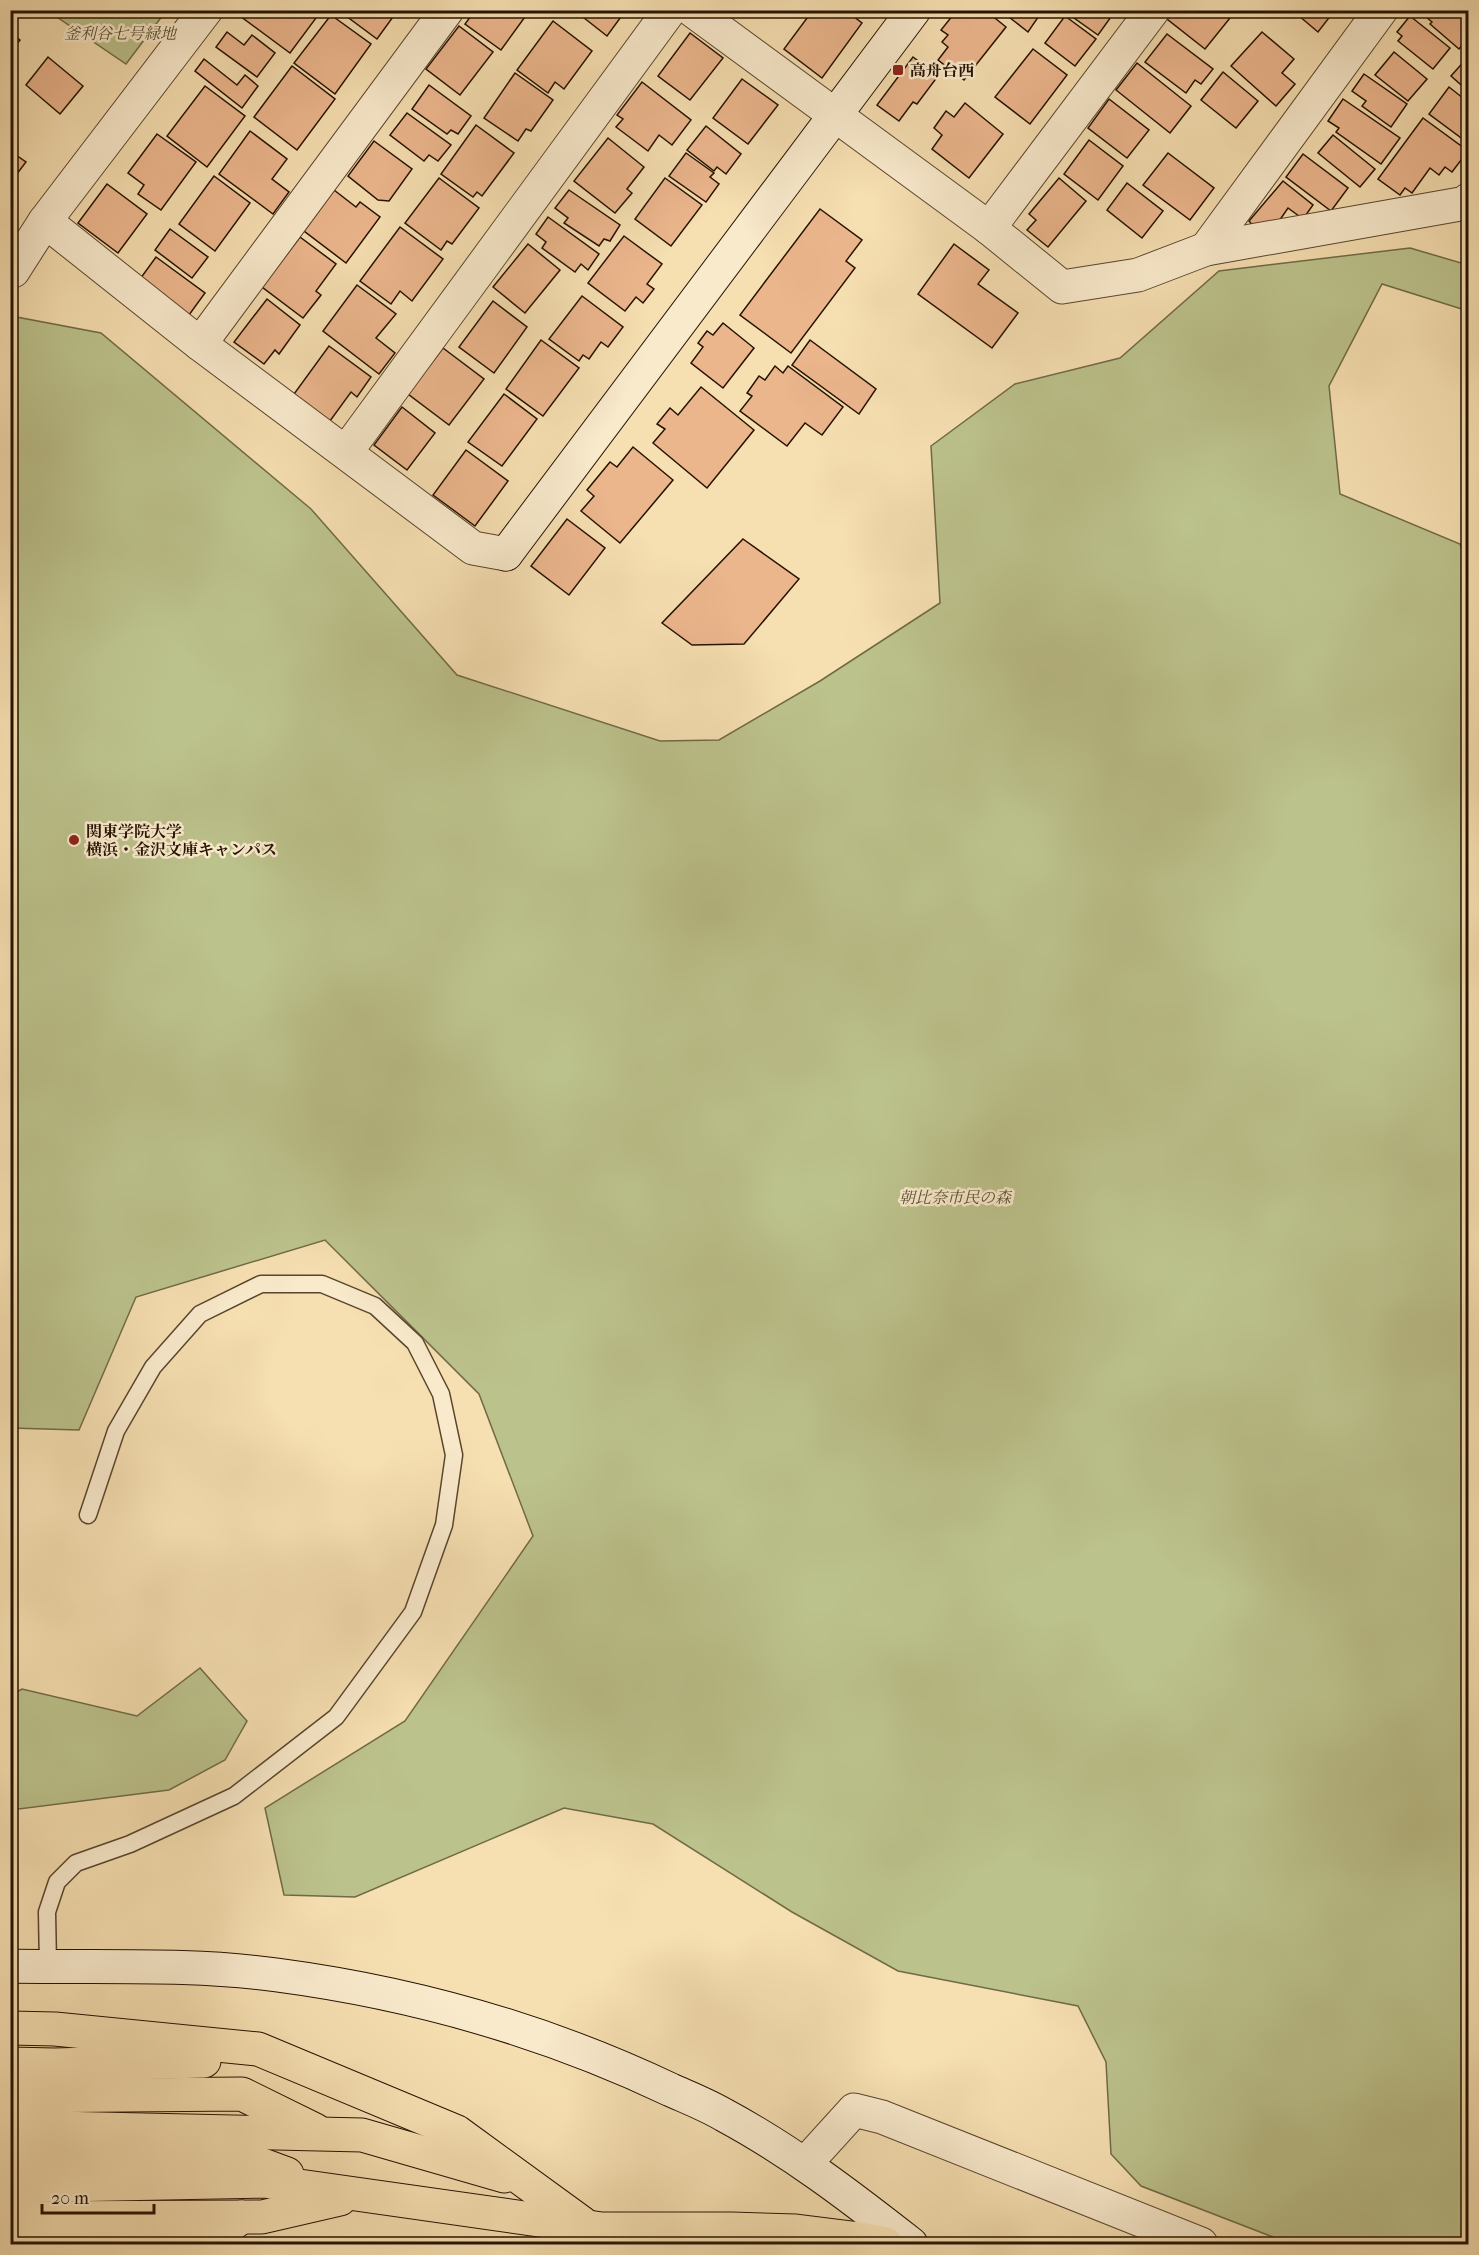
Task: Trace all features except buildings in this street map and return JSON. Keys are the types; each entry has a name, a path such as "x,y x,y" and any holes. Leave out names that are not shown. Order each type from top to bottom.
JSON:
{"highway":[{"path":"10,2028 55,2029 258,2049 457,2132 594,2228 795,2231 886,2244"},
{"path":"10,2064 54,2065 281,2059"},
{"path":"10,2096 242,2094 324,2134"},
{"path":"10,2127 362,2135 526,2182"},
{"path":"10,2155 233,2154 345,2192"},
{"path":"10,2186 264,2181 594,2228 664,2244"},
{"path":"10,2218 262,2217 345,2192"},
{"path":"13,2244 207,2244 241,2217"}],"street":[{"path":"10,269 13,271 45,221 206,10"},
{"path":"200,344 447,10"},
{"path":"346,452 670,10"},
{"path":"692,10 989,228 1062,287 1138,275 1206,249 1466,203 1468,200"},
{"path":"45,221 200,344 473,548 506,554 914,10"},
{"path":"989,228 1153,10"},
{"path":"1206,249 1381,10"},
{"path":"10,1965 170,1965 276,1975 388,1993 511,2027 618,2065 723,2114 805,2164 911,2244"},
{"path":"805,2164 854,2110 882,2117 1201,2244"}],"lane":[{"path":"48,1966 48,1912 57,1882 76,1863 130,1844 234,1796 336,1717 413,1612 444,1524 454,1455 441,1394 415,1343 375,1306 322,1284 261,1284 200,1314 153,1366 116,1431 88,1515"}],"green space":[{"name":"釜利谷七号緑地","path":"48,11 166,11 126,64"},
{"name":"朝比奈市民の森","path":"1410,248 1468,265 1468,311 1382,284 1329,386 1340,494 1460,544 1468,565 1468,2244 1291,2244 1141,2186 1111,2154 1106,2062 1078,2006 898,1971 792,1912 653,1824 564,1808 355,1897 284,1895 265,1808 405,1721 533,1536 479,1394 325,1240 136,1297 79,1430 11,1428 11,316 101,333 311,509 457,675 660,741 719,740 820,681 940,603 931,446 1015,384 1120,358 1219,271"},
{"path":"200,1668 247,1721 225,1760 169,1790 11,1810 11,1695 22,1689 137,1716"}],"place":[{"name":"高舟台西","path":"898,70"},
{"name":"関東学院大学 横浜・金沢文庫キャンパス","path":"74,840"}]}
